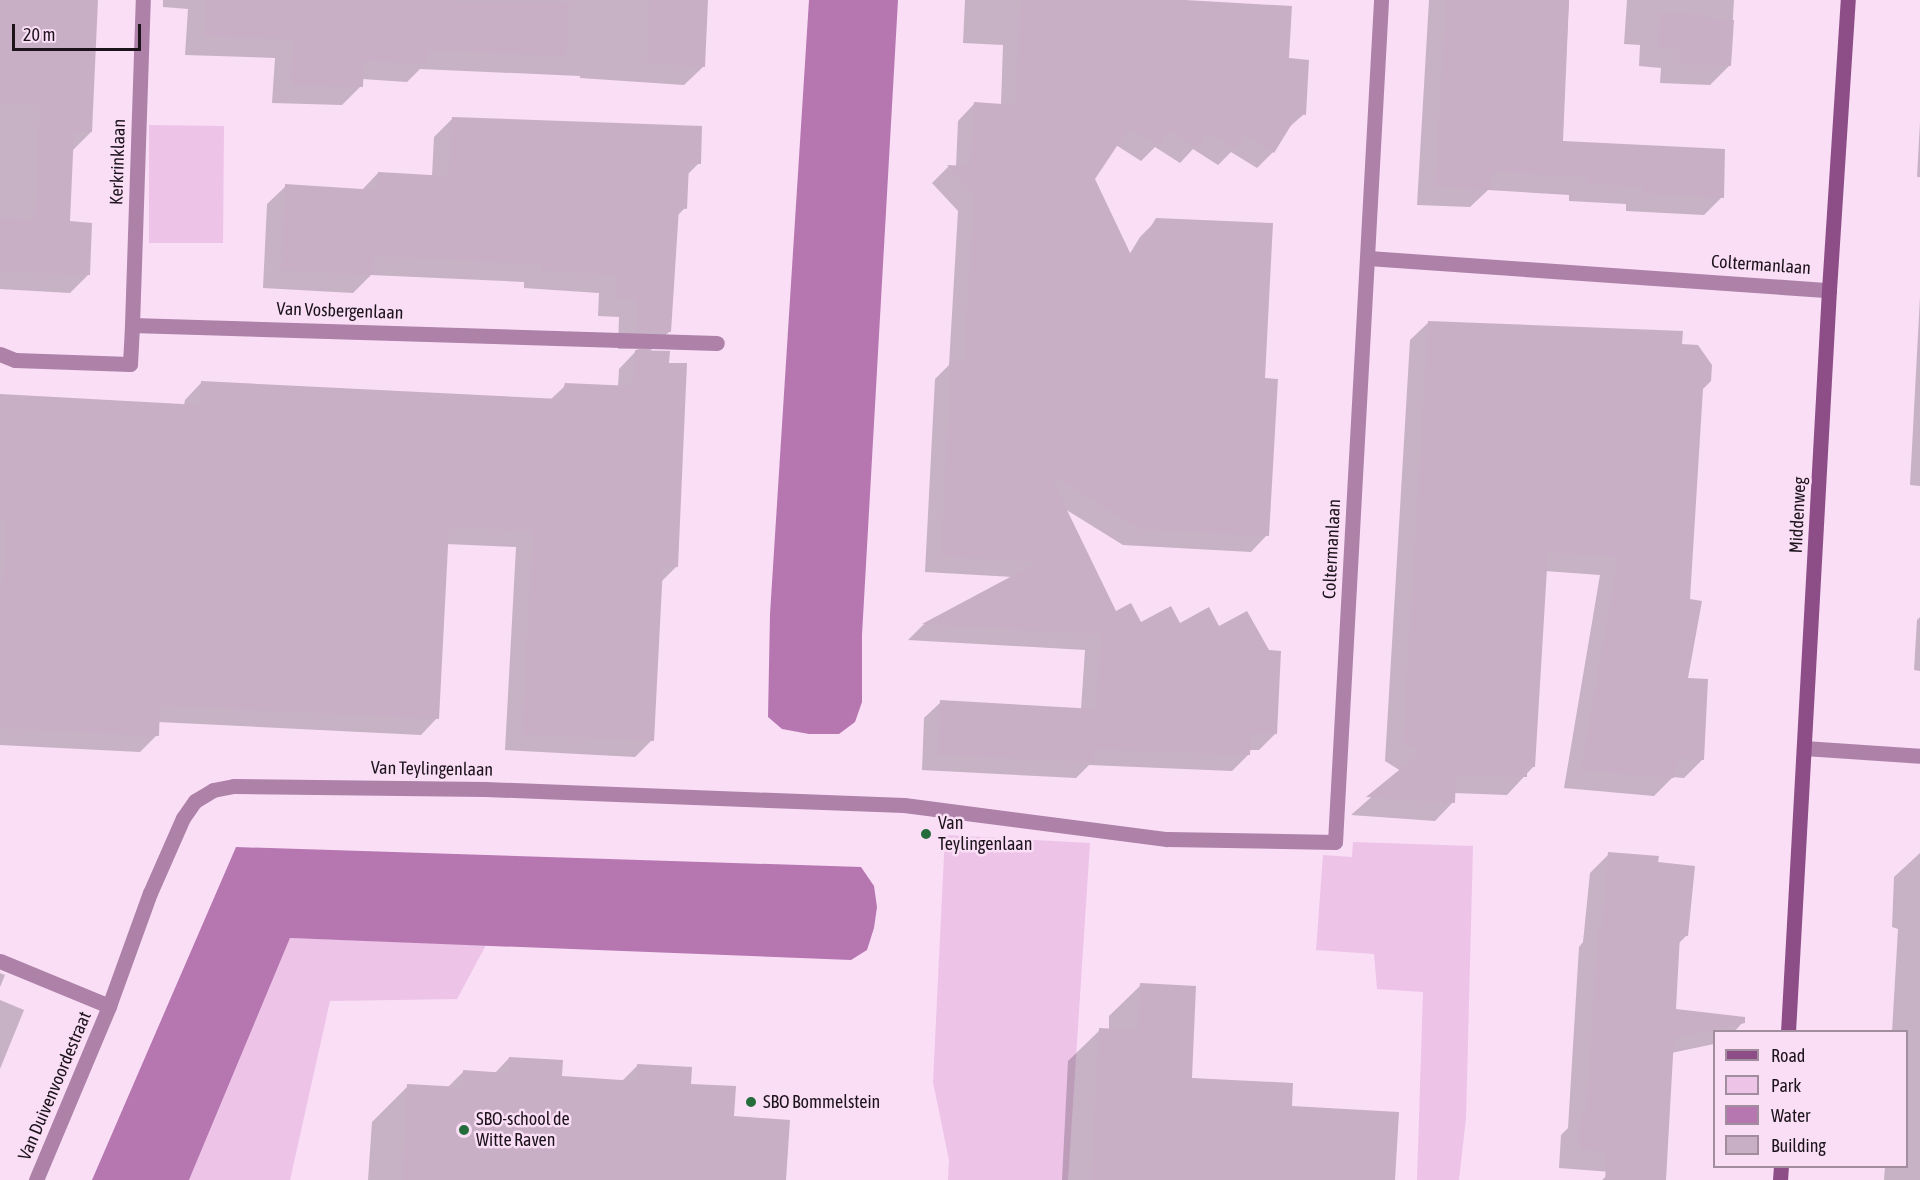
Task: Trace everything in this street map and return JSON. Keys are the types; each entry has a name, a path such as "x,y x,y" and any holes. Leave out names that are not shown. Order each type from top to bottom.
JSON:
{"street":[{"name":"Kerkrinklaan","path":"132,325 143,0"},
{"name":"Coltermanlaan","path":"1335,842 1381,0"},
{"name":"Middenweg","path":"1788,1030 1829,290 1848,0"},
{"name":"Coltermanlaan","path":"1368,258 1829,290"},
{"name":"Van Vosbergenlaan","path":"132,325 717,343"},
{"path":"0,354 15,360 130,364 132,325"},
{"path":"1804,748 1920,756"},
{"name":"Van Teylingenlaan","path":"109,1006 150,893 183,818 195,801 213,790 234,786 484,789 904,805 1167,839 1335,842"},
{"path":"0,961 109,1006"},
{"name":"Van Duivenvoordestraat","path":"36,1180 109,1006"}],"green space":[{"path":"149,125 224,126 223,243 149,243"},
{"path":"945,835 1090,843 1068,1180 948,1180 949,1160 933,1082"},
{"path":"1353,842 1473,846 1466,1118 1459,1180 1417,1180 1423,992 1377,989 1374,954 1316,950 1323,855 1352,857"},
{"path":"290,938 486,945 457,999 330,1001 290,1180 189,1180"}],"water":[{"path":"809,0 898,0 862,635 862,702 855,722 839,734 809,734 782,729 768,717 770,614"},
{"path":"236,847 861,867 874,886 877,907 874,928 867,950 851,960 290,938 189,1180 92,1180"}],"building":[{"path":"0,0 98,0 92,132 74,132 70,221 92,223 90,275 0,271 0,218 35,220 40,105 0,103"},
{"path":"205,0 569,2 566,56 428,50 427,64 364,60 363,87 290,85 293,39 204,36"},
{"path":"650,0 708,0 705,67 647,63"},
{"path":"1020,0 1185,0 1292,6 1289,58 1309,60 1306,115 1298,114 1274,153 1245,134 1235,150 1208,132 1197,148 1169,130 1159,145 1129,128 1095,179 1132,257 1156,218 1273,223 1265,378 1278,379 1269,536 1140,529 1049,473 1116,611 1131,603 1141,622 1171,606 1180,623 1209,607 1219,626 1247,611 1269,650 1281,651 1277,734 1251,733 1250,755 1095,749 1094,762 938,755 940,700 1096,709 1101,634 922,624 1038,562 941,556 951,361 964,362 974,194 947,165 970,166 974,102 1016,105"},
{"path":"1446,0 1569,0 1563,141 1725,149 1724,198 1643,193 1644,187 1587,183 1587,177 1491,171 1490,190 1435,187"},
{"path":"1660,13 1707,15 1707,19 1734,20 1731,66 1679,64 1680,49 1658,47"},
{"path":"452,117 702,126 701,164 689,164 687,209 679,208 671,332 636,331 637,299 616,298 617,275 541,270 542,264 374,256 373,275 281,270 285,184 377,190 378,172 449,176"},
{"path":"1428,321 1683,331 1682,344 1698,345 1712,365 1711,381 1703,389 1690,599 1702,601 1688,678 1708,679 1704,760 1678,758 1674,778 1581,770 1618,557 1548,552 1535,767 1527,766 1527,777 1456,775 1455,803 1366,797 1420,753 1403,742"},
{"path":"635,350 670,351 669,363 687,363 678,567 663,566 654,741 522,734 533,530 449,527 439,719 160,705 159,736 0,728 0,583 3,583 7,519 0,519 0,394 200,405 201,381 560,399 565,383 633,386"},
{"path":"1608,852 1659,856 1658,862 1695,866 1688,936 1680,935 1676,1009 1745,1017 1745,1023 1674,1038 1666,1180 1605,1180 1607,1151 1578,1149 1580,1114 1586,1114 1598,926 1602,926"},
{"path":"1140,983 1196,986 1192,1078 1293,1083 1292,1106 1399,1112 1395,1180 1091,1180 1099,1028 1138,1030"},
{"path":"509,1057 563,1060 562,1076 636,1081 637,1064 692,1067 691,1084 736,1086 734,1116 790,1120 786,1180 402,1180 407,1084 462,1087 463,1070 508,1073"}],"place":[{"name":"Van Teylingenlaan","path":"926,834"},
{"name":"SBO Bommelstein","path":"751,1102"},
{"name":"SBO-school de Witte Raven","path":"464,1130"}]}
